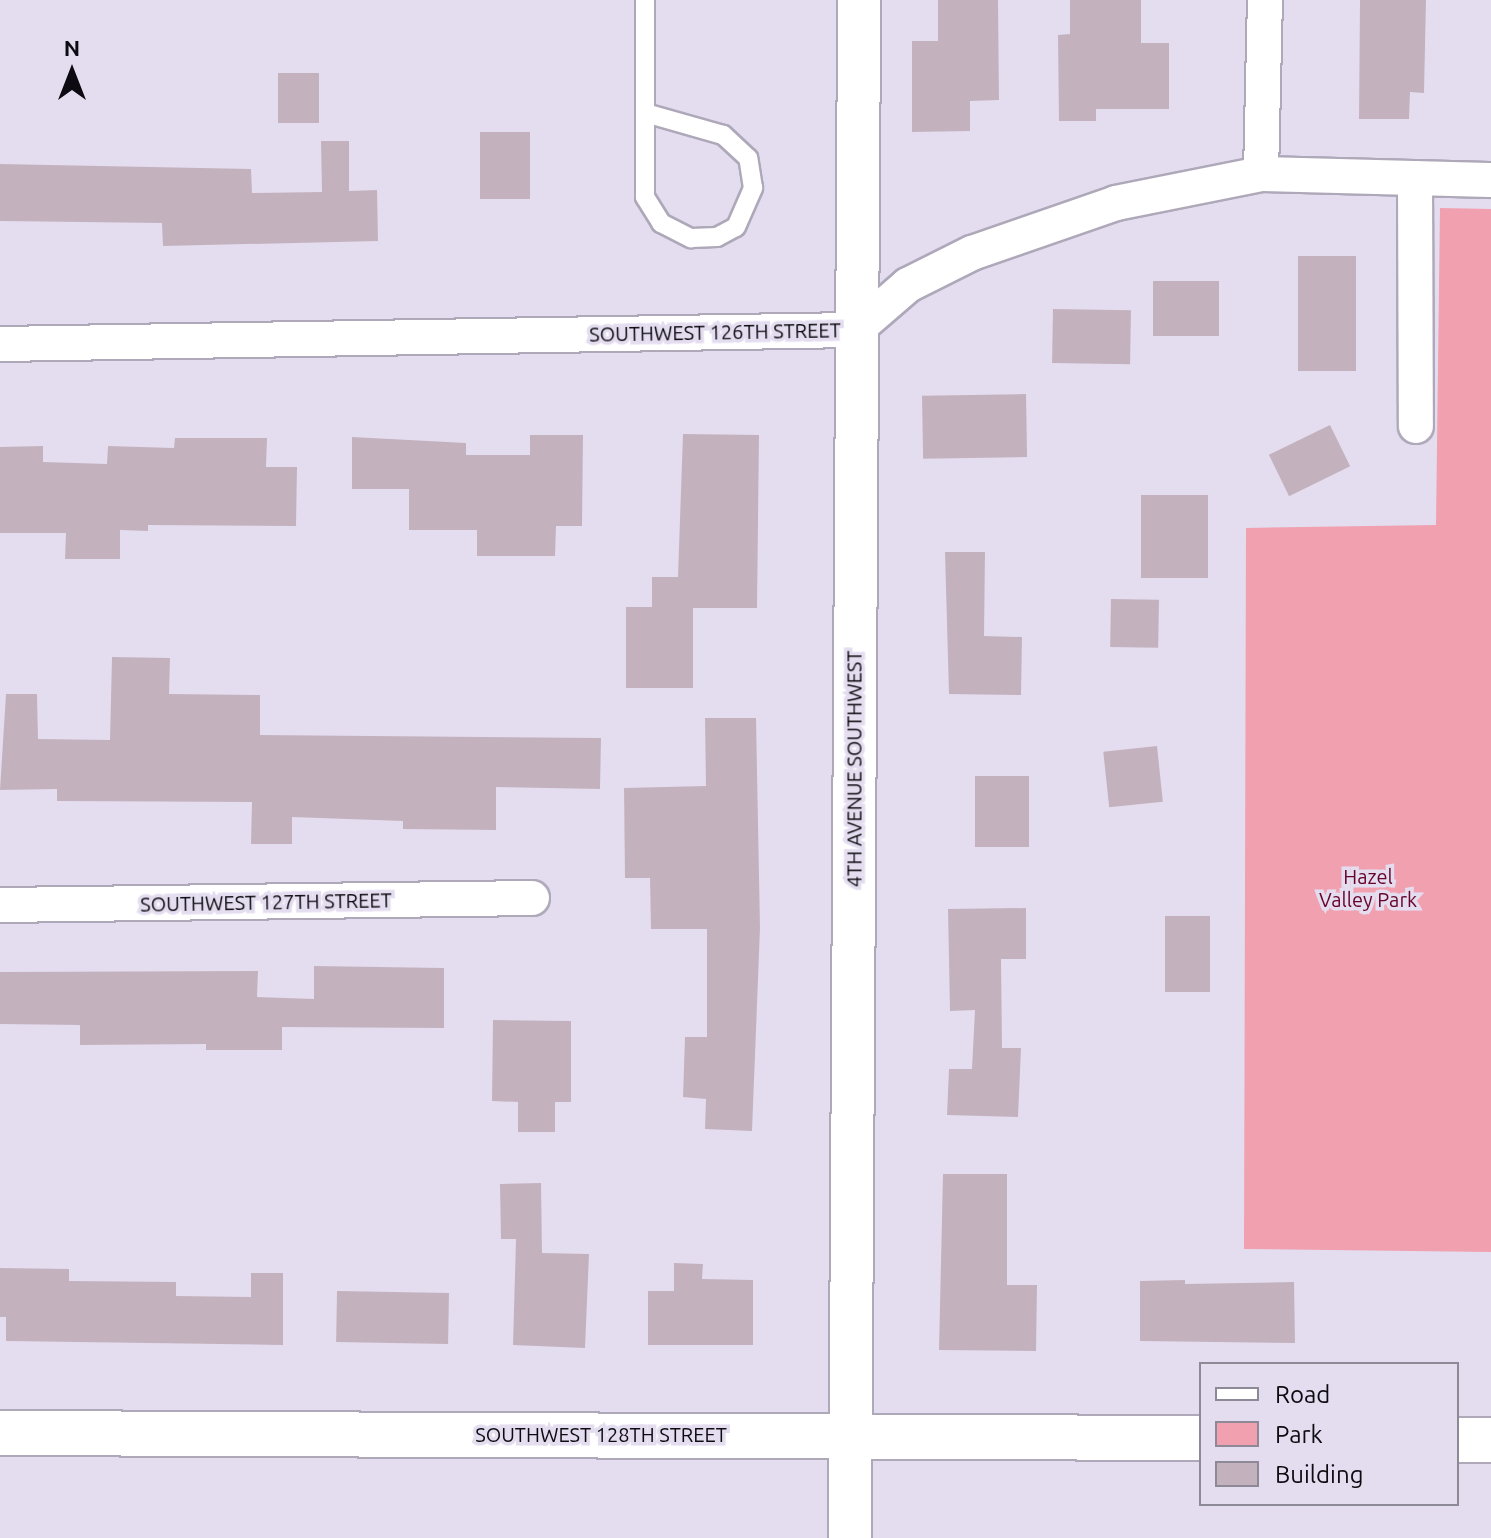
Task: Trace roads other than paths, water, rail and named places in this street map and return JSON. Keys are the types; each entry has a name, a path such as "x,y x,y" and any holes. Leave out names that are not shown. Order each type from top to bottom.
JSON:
{"main road":[{"name":"SOUTHWEST 128TH STREET","path":"0,1433 1199,1438"},
{"path":"1459,1440 1491,1440"}],"street":[{"name":"4TH AVENUE SOUTHWEST","path":"850,1538 848,1435 859,0"},
{"path":"1261,174 1265,0"},
{"name":"SOUTHWEST 126TH STREET","path":"0,344 856,330 908,285 972,253 1116,203 1261,174 1491,180"},
{"path":"1415,178 1416,426"},
{"name":"SOUTHWEST 127TH STREET","path":"0,905 532,898"}],"lane":[{"path":"645,0 645,113 645,197 661,223 691,238 717,237 736,227 753,188 748,158 723,135 645,113"}],"park label":[{"name":"Hazel Valley Park","path":"1368,888"}]}
